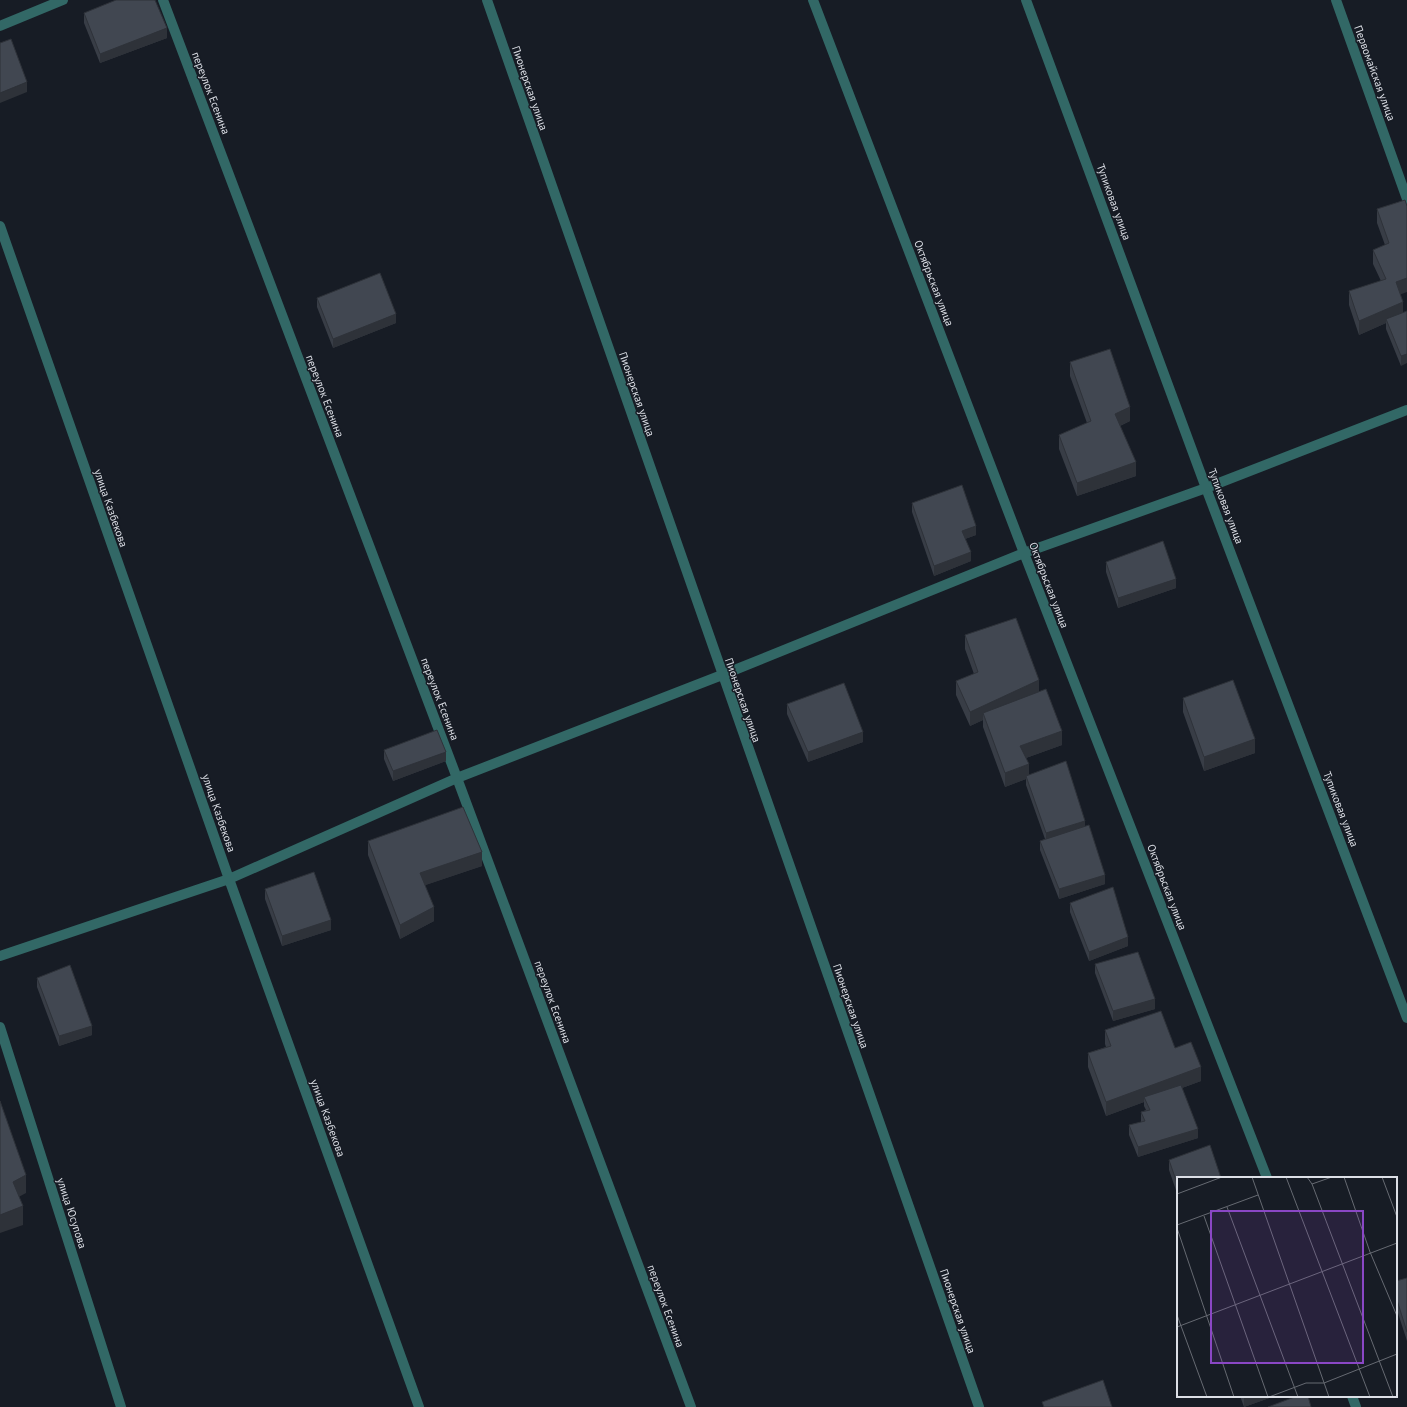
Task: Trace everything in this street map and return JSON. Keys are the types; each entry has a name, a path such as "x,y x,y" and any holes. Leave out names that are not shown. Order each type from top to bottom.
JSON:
{"street":[{"path":"0,26 62,0"},
{"name":"переулок Есенина","path":"163,0 457,778 691,1407"},
{"name":"Пионерская улица","path":"487,0 979,1407"},
{"name":"Октябрьская улица","path":"813,0 1024,553 1267,1177"},
{"name":"Тупиковая улица","path":"1026,0 1206,488 1407,1018"},
{"name":"Первомайская улица","path":"1336,0 1407,199"},
{"name":"улица Казбекова","path":"0,226 229,879 419,1407"},
{"path":"0,956 229,879 457,778 722,675 1024,553 1206,488 1407,410"},
{"name":"улица Юсупова","path":"0,1027 121,1407"},
{"path":"1352,1397 1356,1407"}],"building":[{"path":"116,0 155,0 167,28 100,54 84,13"},
{"path":"11,39 27,82 0,93 0,43"},
{"path":"1405,200 1407,206 1407,278 1396,282 1403,302 1359,321 1349,291 1386,279 1373,250 1389,243 1377,209"},
{"path":"380,273 396,314 333,339 317,298"},
{"path":"1407,311 1407,354 1401,356 1386,319"},
{"path":"1110,349 1130,407 1115,414 1136,462 1077,483 1059,435 1091,421 1070,362"},
{"path":"962,485 976,526 962,531 971,552 934,566 912,503"},
{"path":"1163,541 1176,579 1118,598 1106,562"},
{"path":"1016,618 1039,680 970,712 956,681 978,672 965,635"},
{"path":"1233,680 1255,739 1204,757 1183,698"},
{"path":"844,683 863,732 808,752 787,704"},
{"path":"1046,689 1062,731 1020,746 1029,764 1005,773 983,713"},
{"path":"437,730 446,752 393,771 384,750"},
{"path":"1066,761 1085,821 1046,833 1026,776"},
{"path":"463,807 482,852 420,873 434,907 400,925 368,841"},
{"path":"1089,825 1105,875 1059,889 1040,841"},
{"path":"314,872 331,920 282,936 265,889"},
{"path":"1113,887 1128,937 1089,952 1070,903"},
{"path":"1138,952 1155,999 1113,1011 1095,964"},
{"path":"70,965 92,1026 59,1036 37,978"},
{"path":"1161,1011 1175,1048 1191,1042 1201,1067 1106,1102 1088,1053 1111,1046 1105,1030"},
{"path":"1181,1085 1198,1129 1138,1147 1129,1125 1145,1121 1141,1112 1150,1110 1144,1097"},
{"path":"0,1101 26,1175 13,1182 23,1206 0,1215"},
{"path":"1210,1145 1221,1177 1177,1177 1177,1183 1169,1160"},
{"path":"1407,1278 1407,1332 1397,1300 1397,1281"},
{"path":"1103,1380 1112,1407 1044,1407 1042,1402"},
{"path":"1294,1397 1308,1397 1311,1407 1268,1407"}]}
